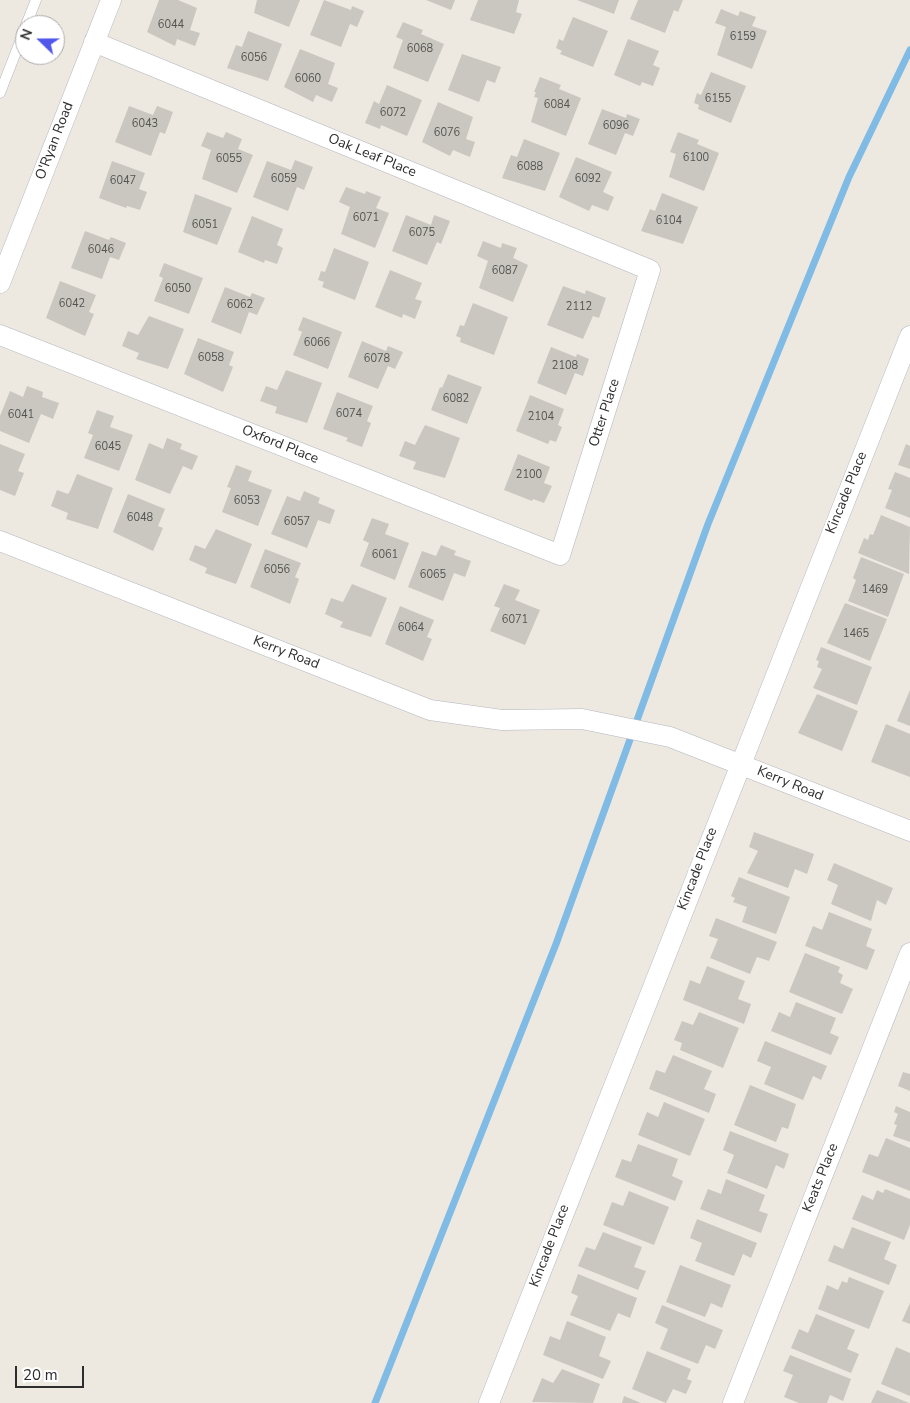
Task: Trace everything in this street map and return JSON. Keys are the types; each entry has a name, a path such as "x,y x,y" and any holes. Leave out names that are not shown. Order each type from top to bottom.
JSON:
{"street":[{"name":"O'Ryan Road","path":"0,283 110,0"},
{"name":"Oak Leaf Place","path":"94,42 650,270"},
{"name":"Otter Place","path":"560,555 650,270"},
{"name":"Oxford Place","path":"0,335 560,555"},
{"name":"Kincade Place","path":"489,1403 910,336"},
{"name":"Kerry Road","path":"0,540 430,710 502,720 582,719 670,737 910,832"},
{"name":"Keats Place","path":"733,1403 910,953"}],"lane":[{"path":"30,15 36,0"},
{"path":"0,93 15,55"}],"building":[{"path":"159,0 178,0 197,8 190,30 200,33 195,46 177,39 175,46 147,32"},
{"path":"257,0 300,0 289,27 254,13"},
{"path":"324,0 351,10 352,6 364,11 357,27 350,24 341,47 310,35"},
{"path":"426,0 455,0 451,10"},
{"path":"478,0 519,0 516,12 522,14 514,34 470,20"},
{"path":"577,0 619,0 614,14"},
{"path":"638,0 683,0 678,12 674,10 665,33 630,19"},
{"path":"721,9 738,16 740,11 756,17 752,26 767,31 752,69 717,55 726,27 715,23"},
{"path":"573,17 608,31 593,67 560,54 562,51 556,48 559,39 563,41"},
{"path":"403,22 423,30 421,34 444,44 428,82 393,68 403,40 396,37"},
{"path":"248,31 282,44 268,81 227,68 236,45 242,47"},
{"path":"628,39 659,51 653,65 660,68 653,86 642,82 640,86 614,75"},
{"path":"300,49 335,63 328,84 338,88 332,102 316,95 313,102 284,87"},
{"path":"462,54 501,67 495,83 487,80 479,102 448,90"},
{"path":"711,72 746,86 731,123 698,109 699,105 694,103 697,93 701,95"},
{"path":"540,77 561,85 559,89 581,98 566,136 531,122 538,98 534,97 536,92 534,92"},
{"path":"387,85 422,100 407,136 381,125 380,129 365,123 374,101 379,104"},
{"path":"438,102 473,117 466,139 475,142 470,157 453,150 450,156 422,142"},
{"path":"129,106 153,115 157,106 173,112 165,134 160,132 151,156 115,142"},
{"path":"602,109 626,118 627,114 640,119 633,136 625,133 616,155 588,144"},
{"path":"207,132 223,138 226,132 242,139 238,149 253,155 237,193 202,179 211,150 201,146"},
{"path":"678,132 699,140 697,144 719,153 704,191 669,177 676,154 670,152"},
{"path":"524,139 560,153 545,191 502,178 511,155 517,157"},
{"path":"576,157 612,172 603,192 614,197 608,211 592,205 589,211 559,197"},
{"path":"295,160 313,167 304,190 297,187 288,211 253,197 267,161 291,170"},
{"path":"112,161 145,173 139,189 147,192 140,210 127,206 126,208 99,198"},
{"path":"346,187 365,194 366,191 381,197 376,208 389,213 375,248 341,234 350,207 339,202"},
{"path":"662,193 698,207 683,244 641,231 650,209 655,211"},
{"path":"195,194 232,208 217,245 183,232"},
{"path":"406,215 431,225 434,215 450,221 441,244 437,242 427,265 392,251"},
{"path":"252,216 283,229 277,245 283,248 277,264 265,260 264,263 238,252"},
{"path":"85,231 109,240 111,237 126,243 119,260 110,257 102,279 71,268"},
{"path":"483,241 501,248 502,243 517,248 513,258 528,265 513,302 479,288 488,261 477,256"},
{"path":"334,248 369,262 355,300 322,287 324,282 318,280 321,271 325,272"},
{"path":"164,263 203,278 189,314 154,301 163,278 159,276"},
{"path":"390,270 422,283 415,299 422,301 415,319 403,314 402,318 375,307"},
{"path":"60,281 96,295 89,312 94,314 85,336 46,318"},
{"path":"563,286 585,294 586,290 606,298 599,318 593,316 583,339 547,325"},
{"path":"225,287 250,297 252,293 265,298 257,315 249,312 241,334 211,322"},
{"path":"473,303 508,317 494,355 460,342 461,338 456,336 460,325 464,326"},
{"path":"149,316 184,329 168,369 136,359 139,353 122,346 128,331 138,335"},
{"path":"303,317 342,332 328,369 293,355 302,332 298,330"},
{"path":"198,338 234,352 229,365 233,367 223,392 184,374"},
{"path":"362,341 386,351 388,346 403,352 395,369 388,366 378,389 348,377"},
{"path":"551,347 576,357 577,354 589,359 583,376 575,373 566,395 537,383"},
{"path":"286,370 322,383 307,423 275,413 277,407 260,401 266,386 277,390"},
{"path":"448,374 482,387 467,424 431,410 440,387 442,388"},
{"path":"27,386 43,392 42,397 59,403 53,419 41,414 29,443 0,431 0,416 10,391 23,397"},
{"path":"337,392 373,406 367,421 371,423 362,447 346,441 348,438 323,429"},
{"path":"530,395 564,409 558,425 562,427 556,442 550,440 548,444 516,431"},
{"path":"97,410 114,416 110,427 133,435 119,471 84,458 93,435 88,433"},
{"path":"425,425 460,438 445,478 413,469 416,462 399,456 405,441 415,445"},
{"path":"167,438 182,444 180,449 198,456 192,470 183,466 170,494 135,480 149,443 163,449"},
{"path":"0,444 25,454 18,471 24,473 15,496 0,490"},
{"path":"906,444 910,446 910,469 898,465"},
{"path":"518,454 550,467 544,483 552,486 544,503 533,499 532,501 504,490"},
{"path":"236,465 252,471 248,481 272,490 258,526 222,512 231,488 227,487"},
{"path":"895,472 910,478 910,518 885,508 892,490 888,489"},
{"path":"77,474 113,488 98,529 66,519 68,513 51,506 57,490 68,494"},
{"path":"304,491 320,498 318,503 335,510 330,524 318,520 307,548 271,534 287,496 300,501"},
{"path":"128,494 165,509 158,526 163,528 153,551 113,532"},
{"path":"881,515 910,527 909,574 858,553 864,538 868,540 870,534 873,535"},
{"path":"372,518 389,524 385,534 409,543 395,580 360,566 369,543 363,540"},
{"path":"216,529 252,544 236,584 205,573 207,568 189,560 195,545 205,549"},
{"path":"441,545 456,551 454,555 471,561 465,577 454,573 443,601 408,587 422,551 436,556"},
{"path":"265,549 301,563 295,577 299,579 290,604 250,587"},
{"path":"861,557 904,574 888,617 848,601 856,580 853,578"},
{"path":"352,584 387,598 371,637 340,627 343,622 325,614 331,598 343,602"},
{"path":"504,584 520,590 515,600 540,610 525,645 490,631 500,608 494,606"},
{"path":"845,603 887,619 870,661 827,643"},
{"path":"400,606 434,620 427,637 432,639 423,661 385,644"},
{"path":"821,647 872,667 857,705 813,688 822,669 817,667 819,661 816,660"},
{"path":"910,690 910,726 897,721"},
{"path":"817,694 858,711 842,751 798,733"},
{"path":"886,724 910,734 910,777 871,762"},
{"path":"754,832 814,854 807,874 795,869 788,888 747,873 758,851 749,847"},
{"path":"834,863 893,888 886,905 877,900 871,921 831,904 838,885 827,880"},
{"path":"739,877 790,897 776,934 742,922 747,907 733,902 735,898 731,896"},
{"path":"829,912 872,929 866,946 875,950 867,970 805,946 813,926 822,930"},
{"path":"716,918 777,942 769,961 757,957 750,974 710,958 718,939 709,936"},
{"path":"805,953 840,967 838,972 843,975 840,983 853,989 842,1014 789,992"},
{"path":"707,966 745,981 738,999 751,1004 744,1024 683,1000 690,980 700,984"},
{"path":"796,1002 836,1018 830,1033 839,1037 831,1055 771,1031 779,1012 790,1017"},
{"path":"699,1012 739,1028 723,1068 680,1050 682,1043 674,1040 682,1021 693,1025"},
{"path":"765,1041 827,1066 821,1080 813,1076 803,1100 764,1084 771,1067 757,1061"},
{"path":"673,1055 712,1071 704,1089 716,1094 709,1113 649,1089 656,1070 665,1073"},
{"path":"903,1072 910,1074 910,1091 898,1086"},
{"path":"750,1085 796,1104 788,1129 782,1127 776,1142 734,1125"},
{"path":"664,1102 705,1119 690,1156 638,1135 647,1112 658,1117"},
{"path":"896,1106 910,1112 910,1142 893,1136 897,1125 894,1124 898,1114 894,1112"},
{"path":"730,1131 789,1154 784,1169 776,1165 767,1189 727,1173 734,1155 723,1150"},
{"path":"886,1138 910,1148 910,1191 862,1172 869,1154 878,1157"},
{"path":"638,1144 678,1159 672,1176 683,1181 675,1201 615,1177 622,1159 631,1162"},
{"path":"726,1179 765,1195 759,1211 768,1214 761,1233 700,1209 708,1189 721,1194"},
{"path":"885,1189 910,1199 910,1225 904,1240 852,1219 862,1195 873,1200 877,1190 883,1193"},
{"path":"629,1191 669,1207 654,1245 603,1225 612,1202 623,1206"},
{"path":"697,1219 757,1243 751,1258 743,1254 734,1276 695,1261 702,1243 690,1238"},
{"path":"852,1227 891,1242 884,1259 897,1265 889,1285 828,1261 834,1245 843,1249"},
{"path":"603,1232 642,1247 634,1267 646,1271 638,1290 578,1266 586,1247 595,1250"},
{"path":"680,1265 731,1285 722,1308 711,1303 705,1317 666,1302"},
{"path":"578,1274 637,1298 630,1318 618,1313 610,1331 570,1315 578,1296 571,1293"},
{"path":"849,1277 884,1291 869,1329 818,1309 827,1285 838,1290 842,1281 847,1283"},
{"path":"910,1303 910,1324 902,1321"},
{"path":"662,1305 723,1330 715,1349 706,1345 698,1364 660,1349 668,1329 655,1323"},
{"path":"816,1314 855,1330 847,1349 859,1354 851,1373 791,1348 799,1329 808,1333"},
{"path":"567,1321 606,1337 599,1356 611,1361 603,1379 543,1355 550,1336 560,1340"},
{"path":"896,1347 910,1353 910,1396 881,1384"},
{"path":"647,1351 691,1369 687,1379 692,1381 686,1394 673,1389 666,1403 632,1389"},
{"path":"790,1355 851,1379 843,1401 830,1395 827,1403 799,1403 784,1397 793,1375 783,1371"},
{"path":"562,1369 600,1384 593,1403 532,1402 542,1378 553,1383"},
{"path":"877,1390 909,1403 871,1403"},
{"path":"624,1396 641,1403 622,1403"}],"waterway":[{"path":"375,1403 556,944 708,524 849,177 910,50"}]}
